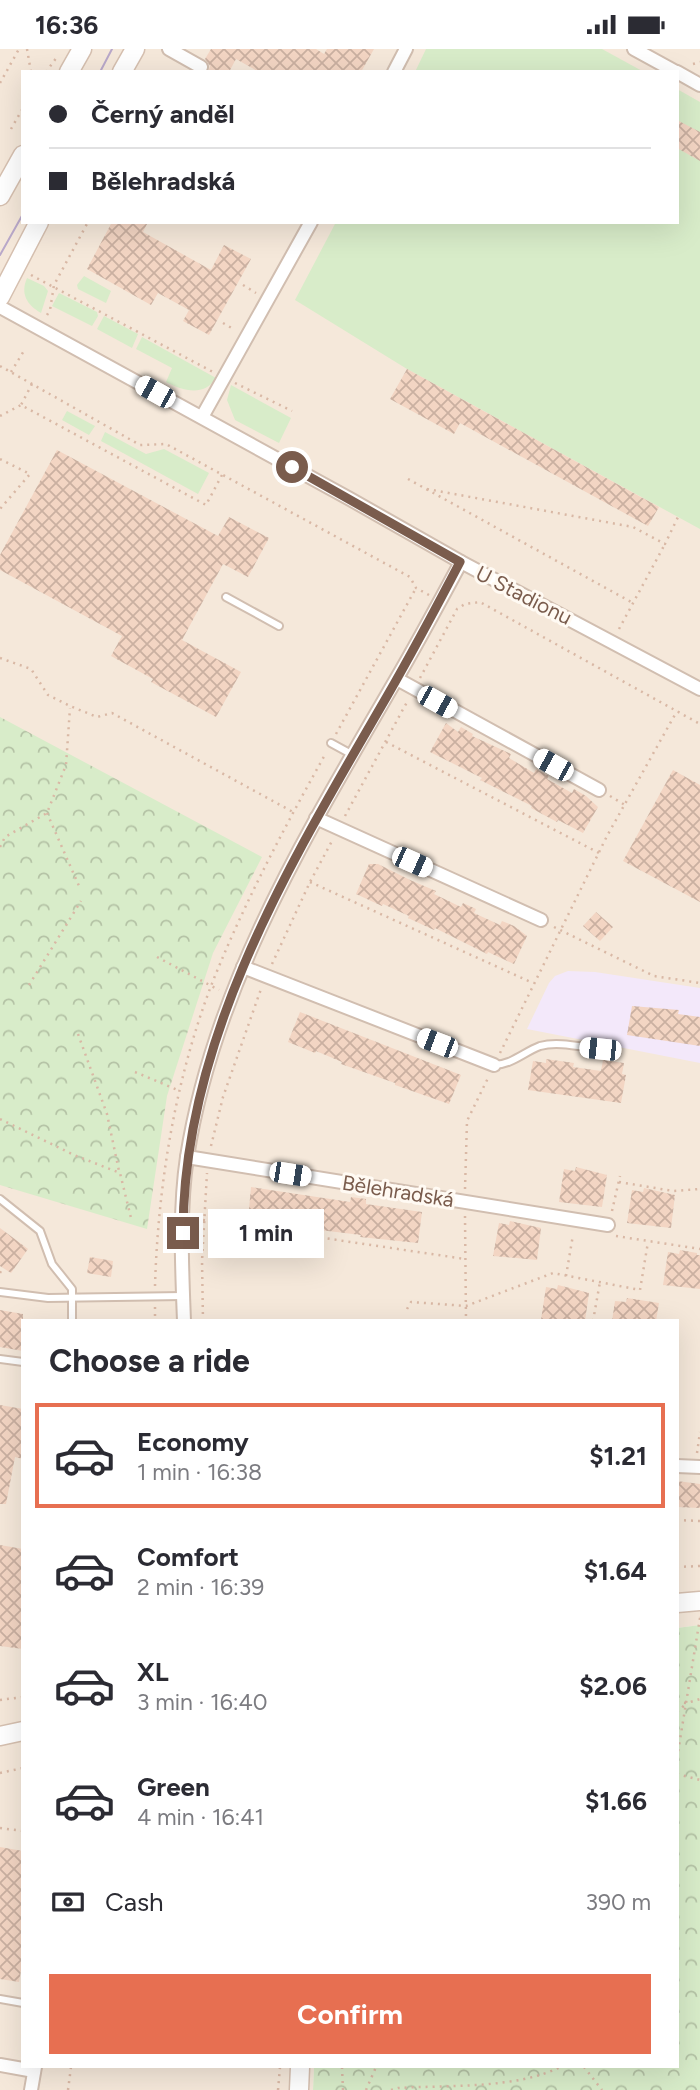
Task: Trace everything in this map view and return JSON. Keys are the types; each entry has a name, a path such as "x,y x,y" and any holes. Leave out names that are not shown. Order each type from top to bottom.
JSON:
{"street":[{"path":"70,70 82,49"},
{"path":"123,70 135,49"},
{"path":"169,49 201,67"},
{"path":"395,70 407,49"},
{"path":"634,49 673,70"},
{"path":"679,73 700,85"},
{"path":"0,196 21,159"},
{"path":"0,297 39,224"},
{"path":"202,417 310,224"},
{"name":"U Stadionu","path":"0,307 460,562 700,689"},
{"path":"184,1319 183,1212 187,1157 209,1063 243,967 316,818 397,679 460,562"},
{"path":"397,679 599,790"},
{"path":"316,818 541,920"},
{"path":"243,967 265,978 494,1065"},
{"name":"Bělehradská","path":"187,1157 608,1226"},
{"path":"679,1467 698,1467"},
{"path":"679,1603 700,1601"},
{"path":"0,1736 21,1731"},
{"path":"0,2065 21,2067"},
{"path":"299,2090 300,2068"},
{"path":"31,2090 35,2069"}],"lane":[{"path":"226,597 279,626"},
{"path":"331,743 353,755"},
{"path":"494,1065 503,1065 540,1046 552,1044 600,1049"},
{"path":"0,1199 40,1231 52,1264 72,1289 72,1319"},
{"path":"0,1291 48,1298 184,1296"},
{"path":"0,1359 21,1362"},
{"path":"0,2000 21,2003"}],"path":[{"path":"0,83 19,49"},
{"path":"27,49 31,70"},
{"path":"47,70 63,49"},
{"path":"11,129 21,112"},
{"path":"47,315 54,285 87,224"},
{"path":"30,274 224,378 292,411"},
{"path":"11,372 25,349"},
{"path":"0,372 1,367 140,445 166,444 410,577 416,588"},
{"path":"0,416 21,405 32,384"},
{"path":"21,405 206,505 222,475"},
{"path":"0,459 30,474 0,509"},
{"path":"408,479 633,603"},
{"path":"427,489 633,527 665,544"},
{"path":"613,641 678,517"},
{"path":"203,1319 203,1220 209,1161 223,1097 265,978 310,882 457,609 465,604 481,602 700,723"},
{"path":"0,657 31,669 48,695 97,717 112,713 293,812"},
{"path":"0,847 5,838 47,813 66,765 70,706"},
{"path":"625,805 677,711"},
{"path":"386,742 599,853"},
{"path":"47,813 79,886"},
{"path":"310,882 534,984"},
{"path":"29,985 81,901"},
{"path":"561,930 654,977 700,983"},
{"path":"157,957 211,986"},
{"path":"78,1034 107,1114 131,1217"},
{"path":"135,1072 180,1091"},
{"path":"0,1119 74,1156 120,1173"},
{"path":"620,1176 608,1226 611,1235 700,1249"},
{"path":"619,1182 673,1191 700,1189"},
{"path":"203,1220 465,1259"},
{"path":"566,1276 575,1221"},
{"path":"407,1309 411,1302 466,1305 553,1273 640,1290 648,1242"},
{"path":"593,1319 600,1282"},
{"path":"698,1467 700,1432"},
{"path":"679,1520 700,1521"},
{"path":"679,1567 700,1566"},
{"path":"679,1747 700,1618 688,1619"},
{"path":"0,1700 21,1697"},
{"path":"679,1702 700,1699"},
{"path":"679,1710 687,1703"},
{"path":"0,1773 21,1769"},
{"path":"679,1775 700,1780"},
{"path":"0,1828 21,1831"},
{"path":"68,2090 71,2068"},
{"path":"278,2090 280,2068"},
{"path":"342,2068 343,2090"},
{"path":"366,2090 376,2068"},
{"path":"391,2090 520,2081 558,2068"},
{"path":"585,2068 602,2090"}],"shaded area":[{"path":"0,49 700,49 700,1625 679,1628 679,1319 21,1319 21,2068 314,2068 313,2090 0,2090"},
{"path":"568,971 595,972 700,988 700,1063 527,1029 549,983 555,976"}],"green space":[{"path":"426,49 602,49 640,70 416,70"},
{"path":"679,90 700,102 700,529 407,369 295,300 335,224 679,224"},
{"path":"84,276 111,291 106,303 78,289 77,285"},
{"path":"27,278 44,286 48,291 41,313 26,298 24,289"},
{"path":"59,293 97,312 98,316 92,326 52,306"},
{"path":"104,316 138,334 132,348 97,329"},
{"path":"142,337 216,378 206,388 199,390 186,390 166,382 172,368 136,349"},
{"path":"231,385 291,418 279,443 235,420 227,400"},
{"path":"67,411 95,426 89,435 62,420"},
{"path":"105,432 146,454 164,449 209,473 198,494 101,441"},
{"path":"0,717 262,857 213,953 167,1096 147,1229 0,1185"},
{"path":"700,1625 700,2090 313,2090 314,2068 679,2068 679,1628"}],"building":[{"path":"211,49 316,49 324,54 327,49 374,49 362,70 255,70 236,59 230,70 209,70 210,66 205,59"},
{"path":"679,121 700,132 700,161 679,149"},
{"path":"111,224 147,224 143,232 211,270 224,245 251,259 209,335 183,321 189,310 158,293 151,305 87,269"},
{"path":"407,369 659,507 648,526 460,423 454,434 390,399"},
{"path":"57,450 218,536 229,517 269,538 248,577 223,564 182,640 241,672 216,717 151,682 153,679 111,656 122,636 0,570 0,555"},
{"path":"446,723 458,732 461,727 473,734 472,736 511,754 509,758 534,773 536,769 549,776 547,779 572,793 574,789 586,796 598,807 583,833 558,820 557,822 480,780 482,778 430,752"},
{"path":"673,770 700,785 700,902 623,861"},
{"path":"369,864 378,864 436,891 434,894 461,907 463,903 476,909 474,913 500,925 502,921 514,926 527,936 514,964 356,894"},
{"path":"596,912 613,927 600,941 583,926"},
{"path":"632,1006 679,1010 678,1014 700,1017 700,1046 627,1035"},
{"path":"300,1012 461,1075 449,1104 288,1042"},
{"path":"546,1059 601,1071 603,1060 624,1063 622,1074 626,1075 621,1103 528,1090 533,1061 546,1063"},
{"path":"576,1167 607,1175 602,1207 559,1202 564,1169 575,1171"},
{"path":"251,1187 350,1202 351,1197 366,1199 366,1204 422,1212 418,1243 248,1220"},
{"path":"644,1188 675,1195 671,1228 627,1223 632,1190 643,1192"},
{"path":"510,1221 541,1228 537,1260 493,1256 499,1223 509,1225"},
{"path":"0,1228 28,1249 11,1273 0,1266"},
{"path":"680,1250 700,1255 700,1289 663,1285 668,1252 679,1254"},
{"path":"90,1257 113,1261 111,1277 87,1273"},
{"path":"558,1285 589,1293 585,1319 541,1319 546,1287 557,1289"},
{"path":"627,1298 659,1303 656,1319 612,1319 615,1301 626,1302"},
{"path":"0,1310 23,1314 21,1351 0,1347"},
{"path":"0,1405 21,1409 21,1458 15,1457 6,1504 0,1504"},
{"path":"679,1481 700,1484 700,1508 679,1507"},
{"path":"0,1545 21,1549 21,1649 0,1646"},
{"path":"0,1847 21,1851 21,1970 19,1982 0,1979"}],"tram line":[{"path":"101,70 112,49"},
{"path":"0,255 21,218"}],"route":[{"path":"183,1233 187,1157 209,1063 243,967 316,818 397,679 460,562 292,467"}]}
